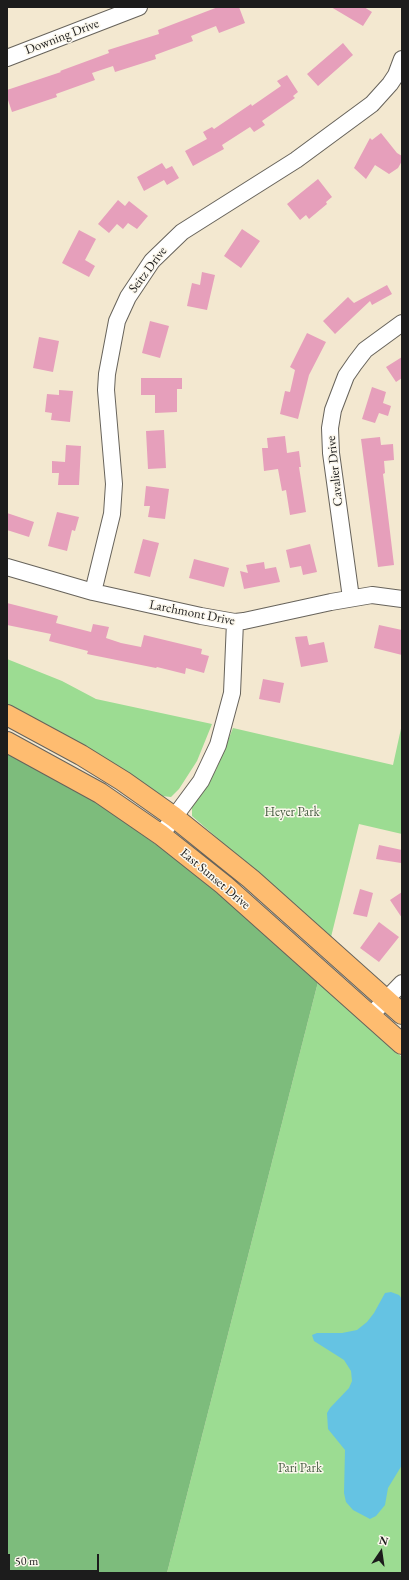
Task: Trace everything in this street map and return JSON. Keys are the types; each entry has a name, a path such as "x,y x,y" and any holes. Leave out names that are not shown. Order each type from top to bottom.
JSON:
{"main road":[{"name":"East Sunset Drive","path":"7,715 81,755 124,781 174,817 251,879 402,1014"},
{"name":"East Sunset Drive","path":"7,742 100,793 161,834 224,885 402,1044"}],"street":[{"name":"Downing Drive","path":"7,58 139,7"},
{"name":"Seitz Drive","path":"93,592 112,514 114,484 106,390 107,374 117,321 128,297 152,261 182,232 296,160 366,108 390,84 396,75 402,58"},
{"name":"Cavalier Drive","path":"352,598 331,453 330,428 333,410 346,376 365,350 402,323"},
{"name":"Larchmont Drive","path":"7,567 93,592 235,622 244,622 352,598 383,596 402,599"},
{"path":"161,834 201,781 215,751 224,725 232,686 235,622"},
{"path":"371,1015 402,983"}],"green space":[{"path":"7,659 62,681 96,699 212,724 197,761 179,789 171,797 162,796 7,705"},
{"name":"Heyer Park","path":"402,724 402,834 359,824 331,937 192,816 192,806 216,770 233,728 393,765"},
{"path":"7,752 33,765 104,807 179,861 232,905 318,982 167,1573 7,1573"},
{"name":"Pari Park","path":"318,982 402,1057 402,1573 167,1573"}],"water":[{"path":"391,1292 399,1295 402,1299 402,1465 388,1488 385,1505 376,1516 370,1519 353,1510 346,1502 344,1493 345,1450 328,1429 327,1413 349,1388 352,1381 351,1371 344,1360 314,1341 312,1335 317,1333 342,1333 357,1330 367,1322 374,1313 385,1293"}],"building":[{"path":"218,7 239,7 245,23 219,33 216,26 191,36 193,41 155,55 156,59 115,72 113,66 92,73 95,80 56,94 57,97 12,112 7,97 7,90 61,72 60,71 109,53 108,50 159,34 158,30"},
{"path":"331,7 364,7 372,12 363,26"},
{"path":"343,43 353,55 318,86 307,74"},
{"path":"287,75 298,92 293,96 295,98 262,121 265,125 254,132 250,127 222,145 224,149 193,166 185,151 207,139 203,132 212,127 214,129 251,104 252,106 281,86 277,81"},
{"path":"381,133 397,153 402,156 402,161 398,168 389,174 375,165 366,179 354,168 370,138 372,140"},
{"path":"162,163 166,169 172,166 179,178 167,185 164,180 144,191 137,177"},
{"path":"318,179 332,197 326,202 327,204 309,219 306,215 300,220 287,204"},
{"path":"118,200 125,206 129,201 148,216 137,229 128,223 123,229 117,224 109,233 98,224"},
{"path":"242,229 260,241 241,268 224,256"},
{"path":"79,230 96,239 85,260 95,266 89,277 62,263"},
{"path":"202,272 215,275 207,310 187,306 192,283 200,285"},
{"path":"387,285 392,294 372,305 370,301 335,334 323,321 348,297 354,303"},
{"path":"150,321 169,326 160,358 142,353"},
{"path":"307,333 326,342 309,375 298,419 280,414 285,391 290,392 295,370 290,367"},
{"path":"39,337 59,341 53,372 33,368"},
{"path":"402,357 402,378 396,382 386,367"},
{"path":"141,378 182,378 182,389 177,389 177,412 155,413 155,395 141,395"},
{"path":"372,387 386,392 383,403 391,406 388,416 379,413 375,423 362,419"},
{"path":"59,390 73,391 70,422 51,420 52,413 45,412 47,394 59,395"},
{"path":"164,430 166,468 148,469 146,431"},
{"path":"285,436 287,453 299,451 301,467 299,467 306,512 290,515 286,490 282,491 278,469 264,471 262,448 268,448 267,438"},
{"path":"380,437 381,445 393,444 394,460 384,461 385,473 383,474 394,565 378,567 361,439"},
{"path":"66,445 81,446 79,485 58,485 59,473 52,473 52,461 65,462"},
{"path":"146,486 169,489 165,519 148,517 150,506 144,506"},
{"path":"57,512 79,517 75,531 72,530 67,551 48,546"},
{"path":"7,513 34,522 29,537 7,530"},
{"path":"143,539 159,543 150,577 134,573"},
{"path":"310,544 317,572 303,575 301,566 290,568 286,550"},
{"path":"194,559 229,568 224,587 189,578"},
{"path":"264,562 265,569 276,567 280,582 244,589 240,571 248,573 246,565"},
{"path":"7,603 58,616 56,623 91,632 93,624 109,627 106,638 121,643 141,647 144,635 202,649 201,654 209,656 204,673 186,668 185,674 157,667 87,654 88,651 49,641 51,634 7,625"},
{"path":"379,625 402,630 402,655 374,648"},
{"path":"307,636 309,645 324,642 328,662 301,667 295,637"},
{"path":"263,679 284,683 280,703 259,699"},
{"path":"379,845 402,850 401,863 376,859"},
{"path":"360,889 373,893 367,917 353,914"},
{"path":"402,892 402,918 390,900"},
{"path":"379,922 399,937 379,962 360,948"}]}
